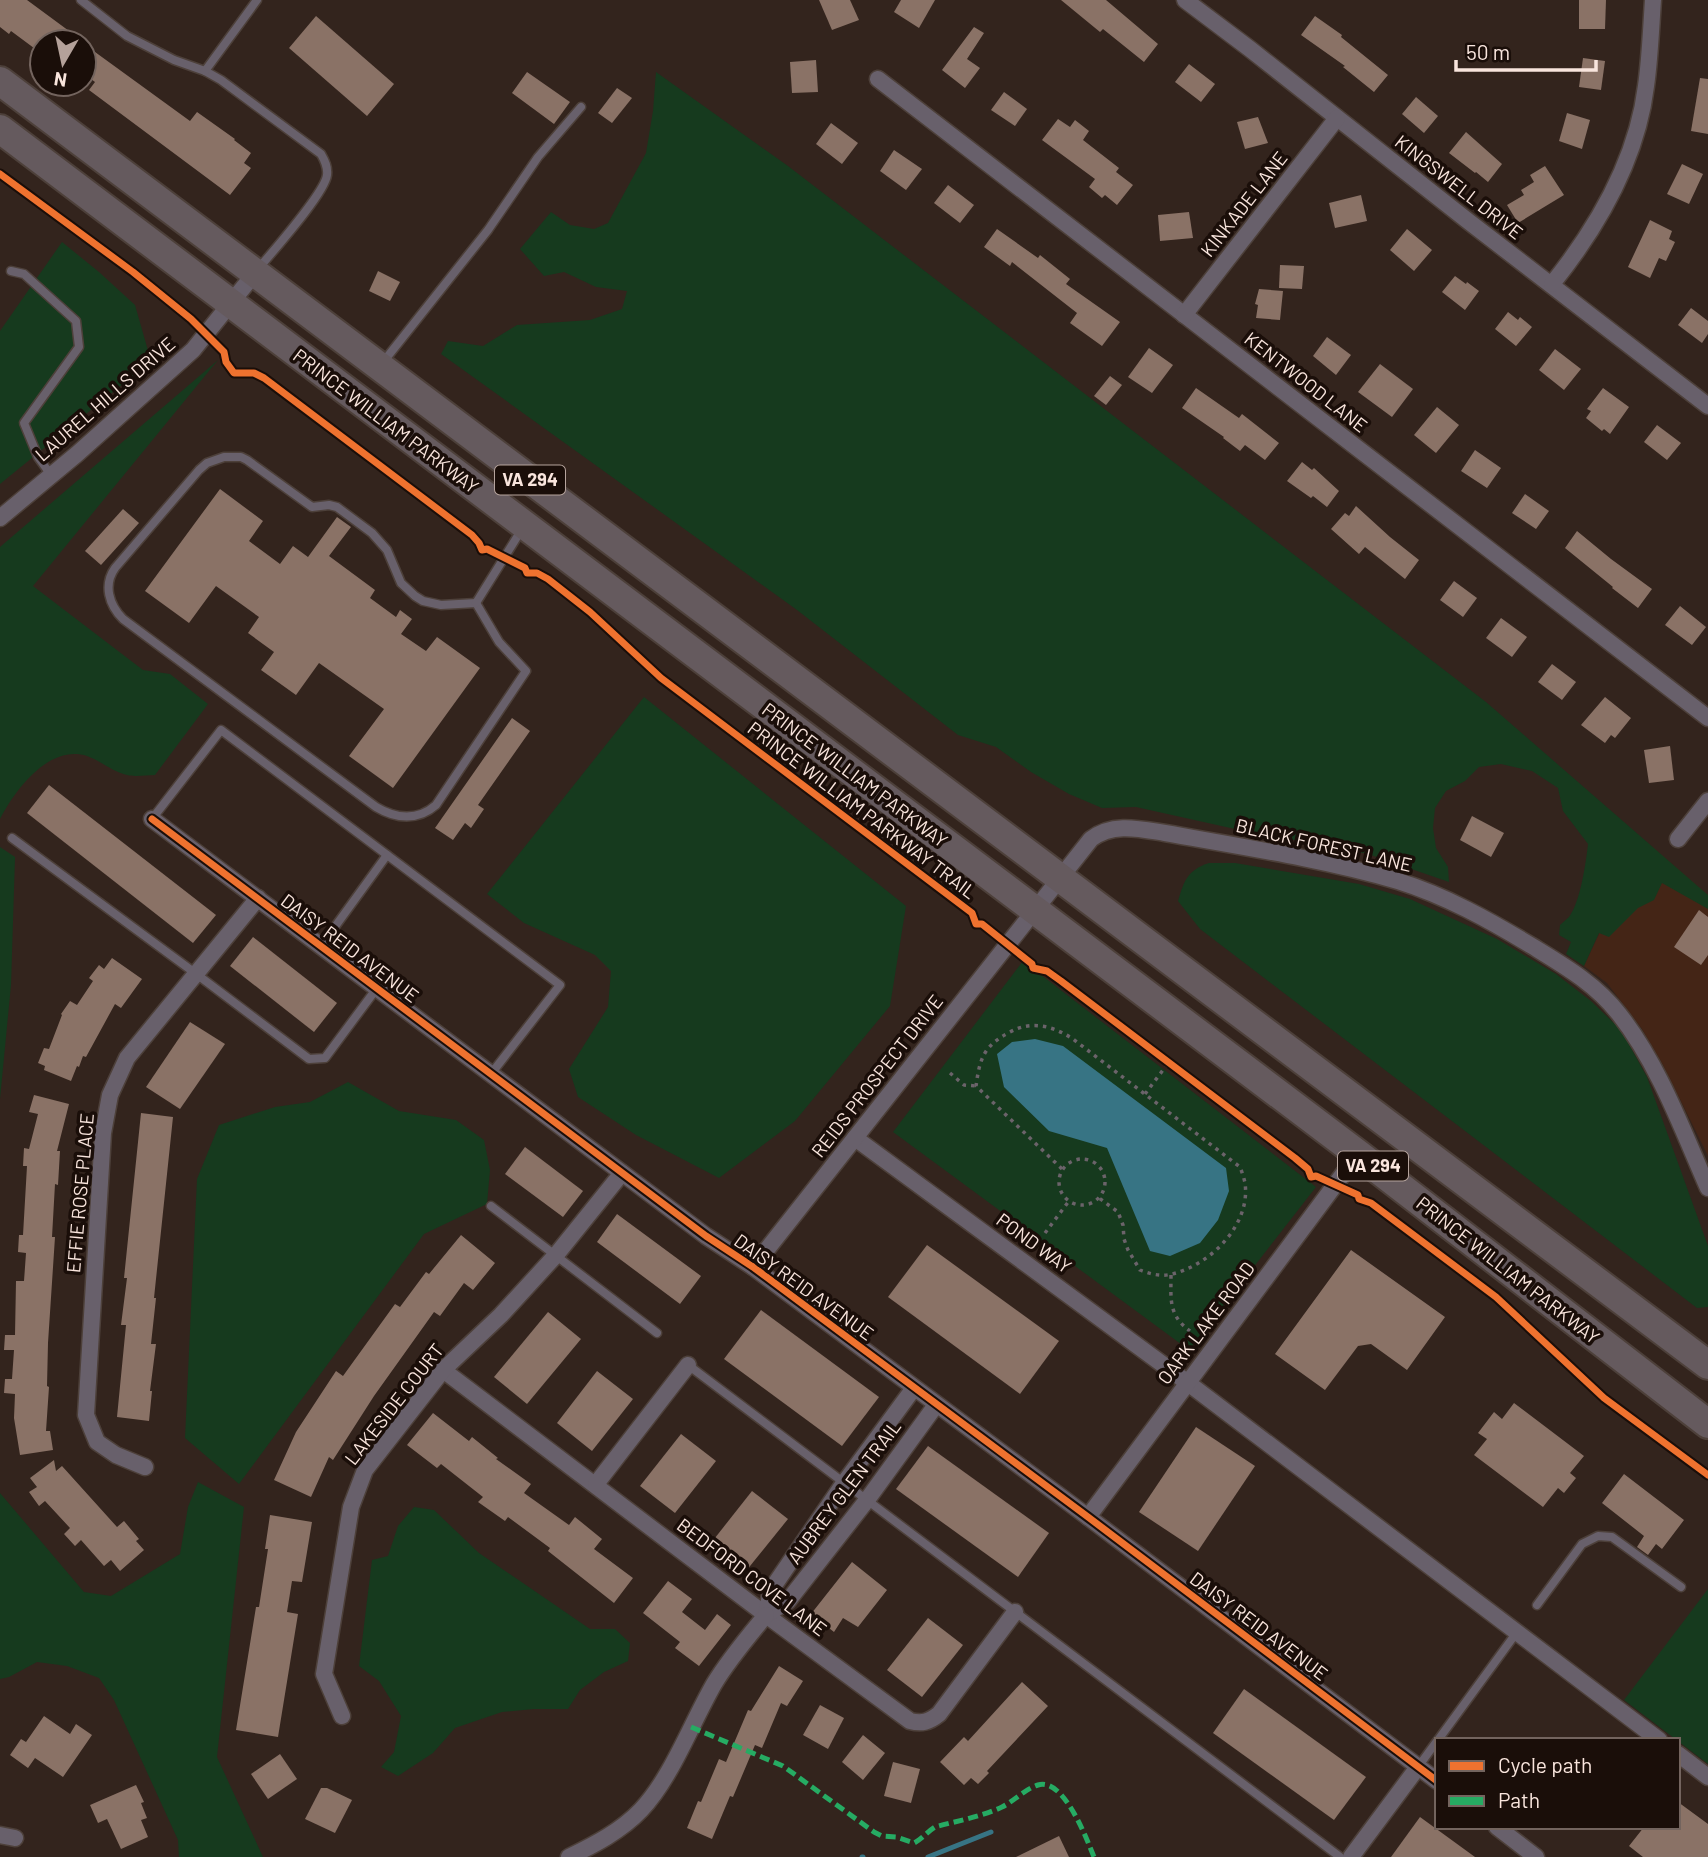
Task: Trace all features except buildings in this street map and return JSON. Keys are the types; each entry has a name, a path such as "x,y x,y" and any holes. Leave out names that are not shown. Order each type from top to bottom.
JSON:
{"highway":[{"name":"PRINCE WILLIAM PARKWAY","path":"0,81 1060,878 1701,1355"},
{"name":"PRINCE WILLIAM PARKWAY","path":"0,129 1358,1154 1708,1424"}],"street":[{"name":"KINGSWELL DRIVE","path":"1185,0 1708,406"},
{"path":"1552,284 1597,222 1632,145 1646,88 1654,0"},
{"name":"KENTWOOD LANE","path":"878,79 1708,718"},
{"name":"KINKADE LANE","path":"1184,315 1338,118"},
{"name":"LAUREL HILLS DRIVE","path":"0,518 77,454 193,350 255,273"},
{"path":"1678,839 1708,801"},
{"name":"DAISY REID AVENUE","path":"152,819 706,1236 752,1267 1088,1517 1435,1780"},
{"name":"BLACK FOREST LANE","path":"1035,911 1091,839 1103,831 1122,828 1165,833 1356,870 1400,882 1468,909 1571,970 1600,993 1617,1011 1642,1045 1708,1188"},
{"name":"EFFIE ROSE PLACE","path":"145,1467 117,1455 97,1442 86,1415 103,1133 110,1095 127,1058 258,898"},
{"name":"REIDS PROSPECT DRIVE","path":"752,1267 1035,911"},
{"name":"POND WAY","path":"855,1138 1188,1383 1656,1738"},
{"name":"OARK LAKE ROAD","path":"1088,1517 1358,1154"},
{"name":"LAKESIDE COURT","path":"342,1716 324,1674 351,1507 365,1470 443,1370 556,1255 622,1173"},
{"path":"596,1485 688,1365"},
{"name":"BEDFORD COVE LANE","path":"443,1370 910,1721 926,1723 939,1714 1015,1612"},
{"name":"AUBREY GLEN TRAIL","path":"766,1615 771,1590 914,1388"},
{"name":"AUBREY GLEN TRAIL","path":"766,1615 788,1601 867,1500 936,1405"},
{"path":"569,1857 593,1846 640,1811 656,1791 721,1674 766,1615"},
{"path":"1680,1756 1708,1777"},
{"path":"1351,1857 1418,1767"},
{"path":"1500,1829 1536,1857"}],"lane":[{"path":"81,0 127,36 222,80 321,154 326,164 324,186 255,273"},
{"path":"205,71 256,0"},
{"path":"380,366 488,230 538,157 581,107"},
{"path":"11,271 24,274 76,321 79,347 24,423 38,457 51,475"},
{"path":"241,457 312,506 337,507 372,533 387,551 401,583 423,601 441,605 476,603 499,642 526,671 436,805 429,811 409,817 391,814 376,807 123,620 113,608 108,586 115,568 199,470 217,459 241,457"},
{"path":"476,603 524,525"},
{"path":"152,819 221,730 560,985 491,1074"},
{"path":"12,838 309,1059 325,1058 377,988"},
{"path":"321,946 387,855"},
{"path":"491,1206 657,1333"},
{"path":"688,1365 1340,1857"},
{"path":"1537,1605 1582,1544 1598,1536 1612,1537 1681,1587"},
{"path":"1438,1738 1517,1632"},
{"path":"1418,1767 1435,1743"}],"path":[{"path":"976,1086 983,1057 996,1038 1020,1027 1038,1024 1059,1030 1240,1167 1245,1182 1245,1198 1240,1216 1224,1241 1215,1252 1201,1261 1171,1275 1154,1275 1140,1270 1128,1250 1118,1212 1099,1198"},
{"path":"1158,1054 1179,1070"},
{"path":"1144,1094 1169,1062"},
{"path":"950,1073 964,1085 976,1086 1062,1169"},
{"path":"1082,1158 1096,1164 1102,1170 1105,1184 1103,1192 1099,1198 1086,1205 1069,1201 1060,1191 1059,1176 1062,1169 1082,1158"},
{"path":"1045,1233 1069,1201"},
{"path":"1171,1275 1173,1313 1182,1326 1190,1331"}],"shaded area":[{"path":"1649,844 1708,895 1708,1156 1642,1029 1607,983 1584,966"}],"green space":[{"path":"656,72 788,166 1486,702 1708,895 1708,909 1662,883 1654,900 1638,908 1609,937 1599,933 1584,966 1566,954 1571,942 1559,935 1560,925 1573,911 1584,872 1588,844 1563,811 1558,788 1532,771 1501,764 1479,767 1465,781 1446,791 1435,808 1433,828 1436,848 1448,867 1449,882 1368,854 1262,835 1136,807 1102,808 1069,794 996,747 958,735 797,610 441,354 448,341 483,346 517,325 590,320 622,309 627,291 596,287 564,272 544,276 520,249 551,212 570,225 594,229 608,223 646,153"},
{"path":"62,242 135,305 151,361 0,484 0,331"},
{"path":"218,360 33,586 143,670 170,674 208,704 155,775 127,775 87,756 73,754 59,757 47,763 24,783 0,819 0,547"},
{"path":"644,697 906,906 890,1006 795,1121 719,1178 636,1135 578,1097 569,1069 608,1007 611,971 595,955 524,923 487,894"},
{"path":"0,847 15,857 11,985 0,1099"},
{"path":"1209,863 1235,863 1359,884 1410,899 1497,939 1556,974 1591,1001 1621,1030 1647,1077 1708,1246 1708,1307 1697,1308 1200,929 1178,901 1188,877 1196,869"},
{"path":"1023,961 1316,1187 1189,1350 893,1132"},
{"path":"348,1082 399,1111 456,1120 484,1140 490,1170 487,1204 424,1234 239,1484 185,1438 197,1179 219,1125 275,1107 310,1102"},
{"path":"198,1482 244,1507 217,1757 263,1857 179,1857 178,1840 114,1700 99,1678 67,1666 37,1662 0,1679 0,1493 84,1592 111,1596 180,1554 188,1507"},
{"path":"414,1507 434,1510 479,1553 590,1629 615,1629 630,1643 628,1661 604,1672 580,1690 568,1709 502,1712 455,1728 433,1753 398,1776 381,1767 394,1752 401,1716 379,1681 359,1666 372,1560 388,1556 398,1526"},
{"path":"1708,1589 1708,1764 1680,1743 1680,1738 1674,1738 1624,1700"}],"water":[{"path":"1035,1039 1063,1046 1226,1168 1229,1191 1218,1220 1200,1243 1170,1256 1150,1251 1107,1148 1049,1131 1004,1087 997,1054 1012,1042"}],"waterway":[{"path":"928,1857 991,1832"}],"marked path":[{"path":"691,1727 783,1766 874,1832 914,1843 935,1827 994,1810 1033,1787 1048,1785 1057,1790 1073,1812 1094,1857"}],"cycle path":[{"name":"PRINCE WILLIAM PARKWAY TRAIL","path":"0,174 133,272 191,319 224,352 226,362 234,373 254,373 264,378 472,535 482,550 487,549 525,568 527,573 537,573 548,579 590,612 661,678 972,913 976,924 982,924 1032,964 1033,968 1047,971 1061,981 1295,1158 1308,1169 1311,1177 1316,1176 1371,1203 1496,1297 1604,1398 1708,1475"},
{"path":"152,819 706,1236 753,1267 1088,1517 1435,1779"}]}
